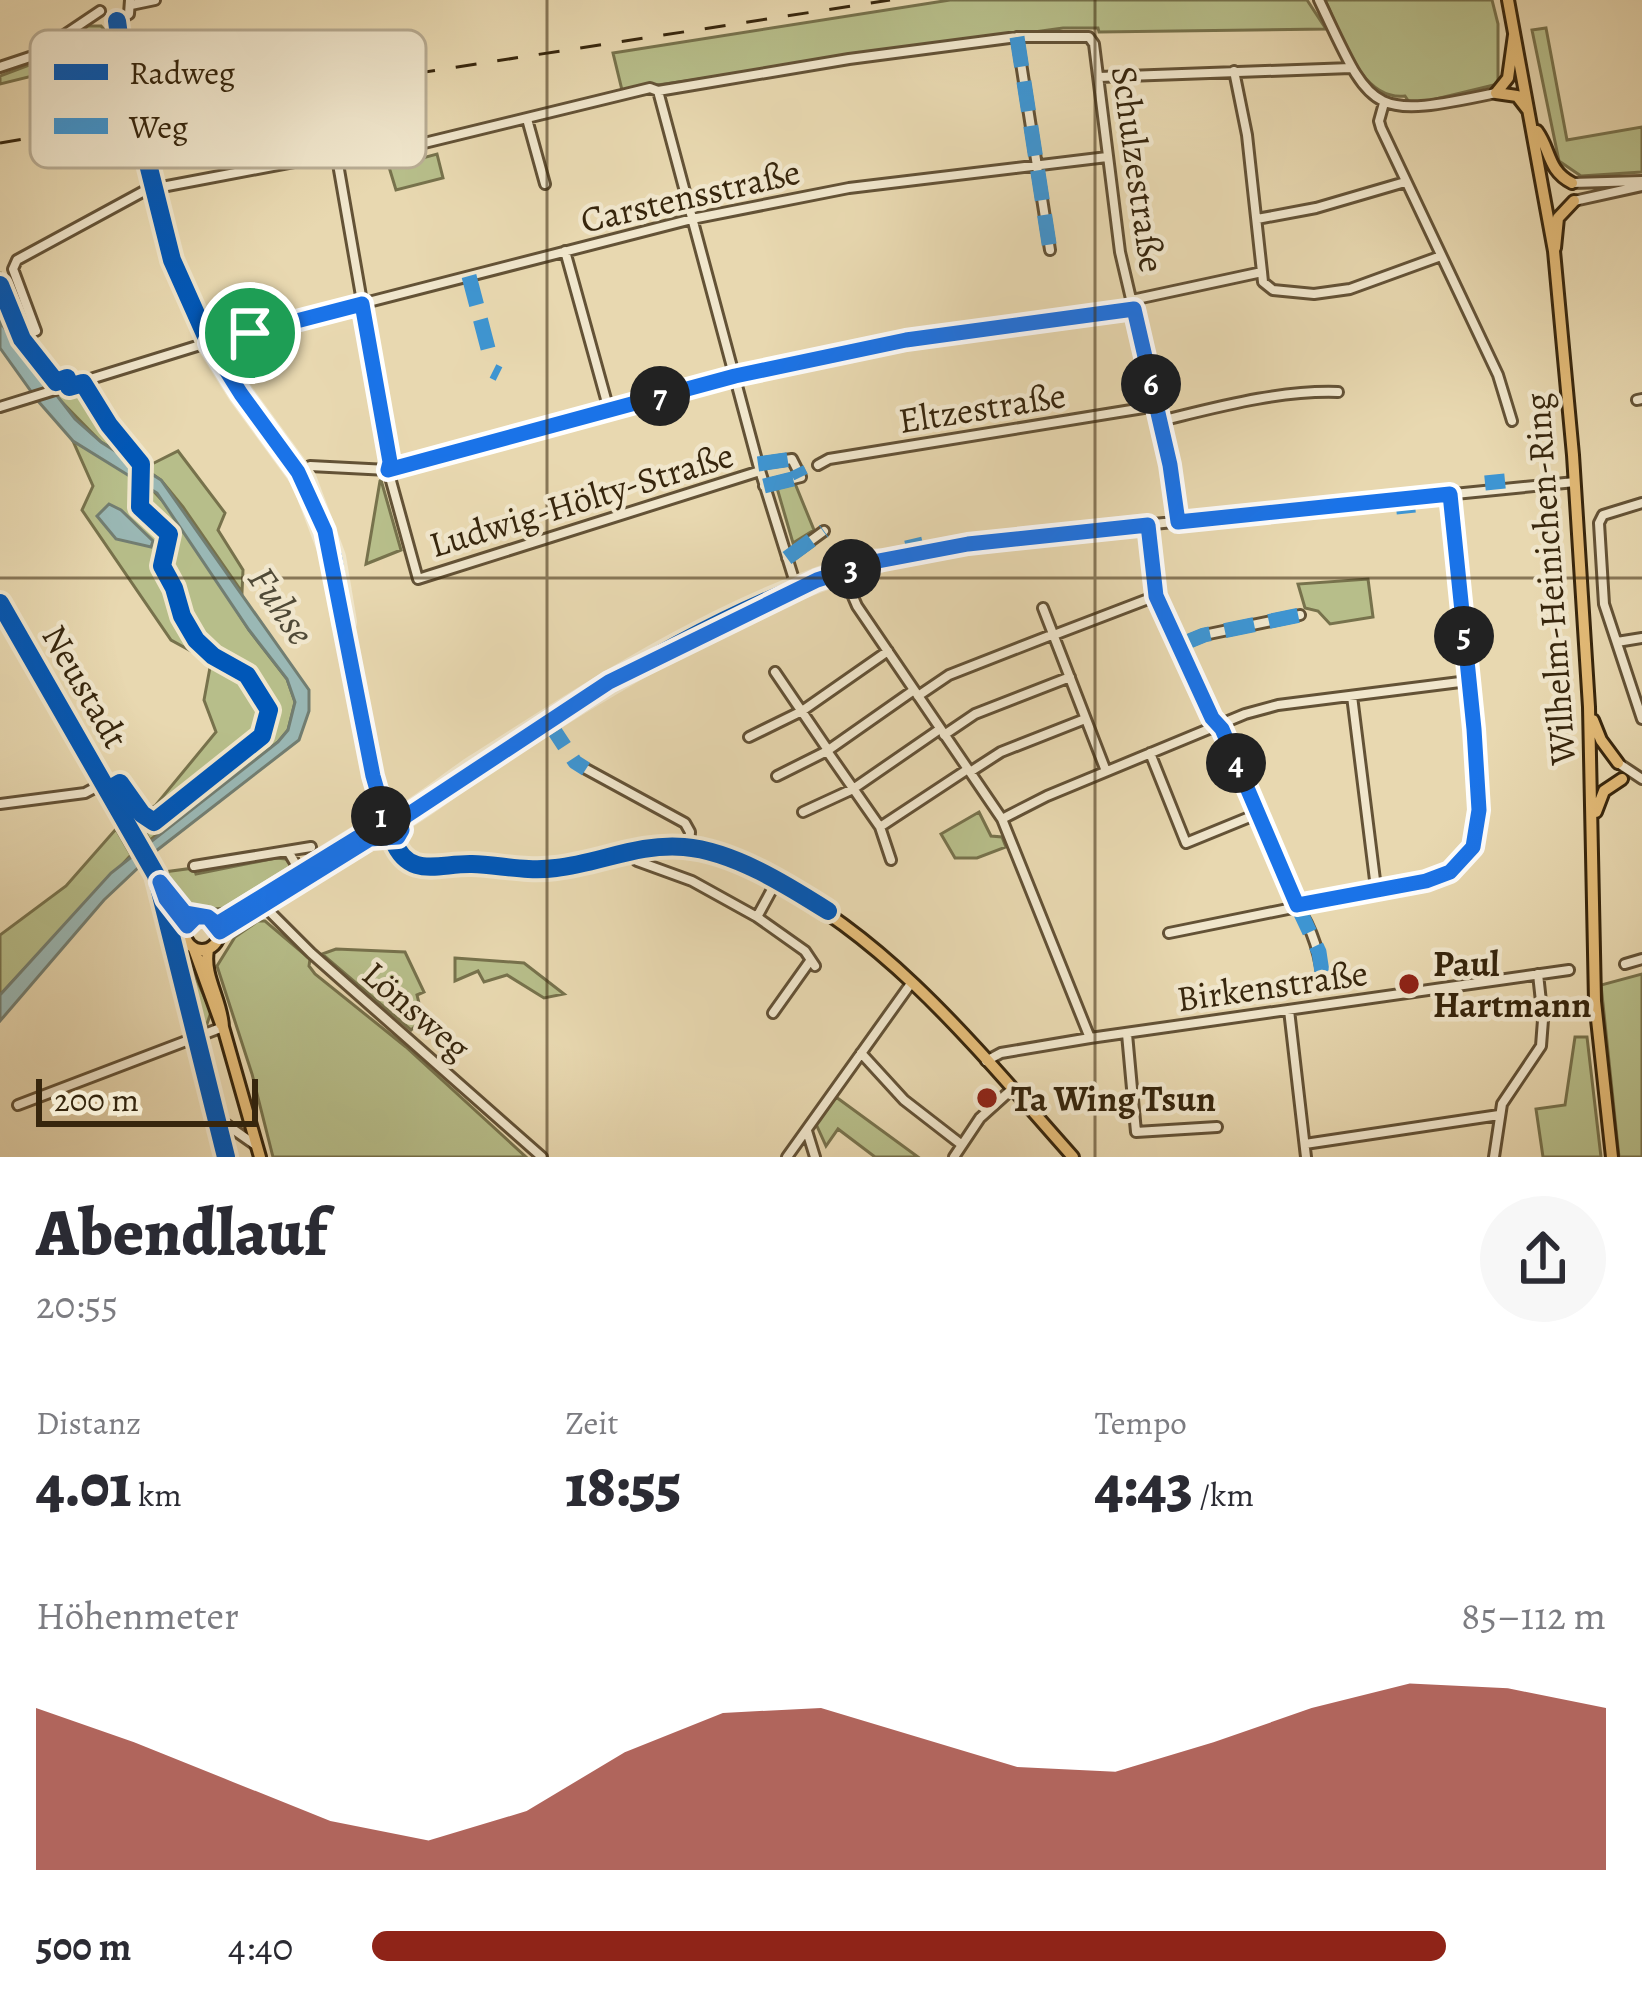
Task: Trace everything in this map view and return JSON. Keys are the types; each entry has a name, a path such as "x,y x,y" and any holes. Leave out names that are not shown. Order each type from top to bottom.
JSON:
{"main road":[{"name":"Wilhelm-Heinichen-Ring","path":"1508,0 1554,251 1575,482 1593,767 1595,1001 1612,1157"},
{"path":"1515,32 1508,77 1496,93 1517,96 1545,141 1553,169 1572,183"},
{"path":"1554,251 1558,218 1574,201"},
{"name":"Neustadt","path":"0,602 166,899 191,922"},
{"path":"1589,707 1601,740 1618,763 1593,767"},
{"path":"1593,767 1622,779"},
{"path":"1593,821 1604,791 1622,779"},
{"path":"218,928 377,832 384,814 400,820 402,830 393,840"},
{"path":"377,832 393,840 405,860 416,867 436,869 472,864 541,869 650,847 689,848 727,857 851,927 912,982 1072,1157"},
{"path":"194,949 216,945 218,928 208,917 191,922 186,939 194,949 214,1013 224,1027"},
{"path":"208,950 206,967 223,1010 259,1152"}],"street":[{"path":"117,22 129,14 131,2 155,0"},
{"path":"1319,0 1351,68 1364,88 1384,103 1420,108 1496,93"},
{"path":"67,30 100,5 107,19 117,22"},
{"path":"117,22 118,30"},
{"name":"Schulzestraße","path":"1017,38 1089,37 1094,44 1120,252 1160,421 1178,522"},
{"path":"426,143 654,89 1017,38 1050,250"},
{"path":"0,67 30,57"},
{"path":"1099,76 1351,68"},
{"path":"1234,71 1263,282 1273,290 1314,294 1350,289 1441,256"},
{"path":"654,89 797,589"},
{"path":"1384,103 1378,121 1498,375 1512,421"},
{"path":"527,119 545,184"},
{"name":"Carstensstraße","path":"3,405 209,343 692,219 849,188 1107,157"},
{"path":"149,168 172,260 209,343 298,472 333,557 384,814"},
{"path":"36,331 13,269 16,260 154,188 261,168"},
{"path":"339,168 388,470"},
{"path":"1257,219 1350,200 1406,182"},
{"path":"1572,183 1642,184"},
{"path":"1574,201 1642,184"},
{"path":"565,251 609,410"},
{"path":"298,472 310,466 388,470 735,376 906,340 1133,304 1262,272"},
{"path":"1160,421 1320,389 1338,392"},
{"name":"Eltzestraße","path":"818,465 830,459 1156,406"},
{"path":"759,468 792,459 803,474 764,486"},
{"name":"Ludwig-Hölty-Straße","path":"388,470 418,578 759,468"},
{"path":"400,820 609,682 797,589 842,572 968,544 1575,482"},
{"path":"1169,933 1426,881 1450,872 1473,847 1479,810 1450,494"},
{"path":"1642,503 1603,515 1599,523 1604,604 1642,719"},
{"path":"1148,525 1156,596 1182,644 1319,952 1323,979"},
{"path":"787,558 824,531"},
{"path":"842,572 857,606 1002,819 1090,1038"},
{"path":"777,776 828,751 949,675 1156,596"},
{"path":"1042,608 1106,771"},
{"path":"1182,644 1300,614"},
{"path":"1617,642 1642,638"},
{"path":"749,737 802,711 888,652"},
{"path":"775,672 880,827 891,860"},
{"path":"803,812 853,789 975,714 1070,677"},
{"path":"1002,819 1217,724 1278,704 1468,681"},
{"path":"1352,696 1376,888"},
{"path":"880,827 1001,752 1085,719"},
{"path":"1150,753 1186,843 1257,814"},
{"path":"1618,763 1642,781"},
{"path":"586,769 685,823 689,848"},
{"path":"1622,779 1642,781"},
{"path":"0,805 85,793 104,783"},
{"path":"194,866 311,848"},
{"path":"288,851 303,877"},
{"path":"637,861 692,881 806,951 813,963 773,1013"},
{"path":"757,917 776,882"},
{"name":"Lönsweg","path":"261,904 542,1157"},
{"path":"164,915 226,1157"},
{"path":"1625,964 1642,959"},
{"name":"Birkenstraße","path":"985,1062 1001,1053 1090,1038 1569,970"},
{"path":"1494,1157 1498,1114 1541,1046 1544,1020 1538,974"},
{"path":"787,1157 912,982"},
{"path":"1288,1010 1306,1157"},
{"path":"18,1105 224,1027"},
{"path":"1127,1034 1136,1132 1217,1127"},
{"path":"861,1053 904,1100 962,1145"},
{"path":"954,1157 980,1118 1011,1090"},
{"path":"1305,1144 1498,1114"},
{"path":"216,1117 259,1152"},
{"path":"807,1130 815,1157"}],"green space":[{"path":"950,0 1307,0 1326,29 1099,32 1098,28 1063,28 622,90 613,53"},
{"path":"1325,0 1492,0 1498,24 1498,84 1411,105 1405,96 1389,95 1364,77"},
{"path":"1546,28 1567,140 1642,127 1642,172 1581,176 1559,161 1532,30"},
{"path":"30,65 30,77 0,84 0,76"},
{"path":"437,154 443,178 396,190 389,168 426,168 426,157"},
{"path":"0,272 23,333 56,380 45,384 0,322"},
{"path":"81,387 138,464 101,442 54,394"},
{"path":"73,441 145,482 174,513 249,630 287,679 295,702 288,730 278,742 150,840 133,812 155,806 216,732 204,700 211,662 171,640 82,510 93,486"},
{"path":"129,443 152,464 178,451 225,513 218,530 243,570 242,592 183,507 145,469"},
{"path":"380,481 401,550 366,564"},
{"path":"794,481 814,530 793,543 777,488"},
{"path":"1368,579 1373,617 1330,624 1318,611 1305,608 1298,584"},
{"path":"979,812 991,836 1002,837 1006,847 977,858 955,858 941,834"},
{"path":"116,829 131,855 0,995 0,935 66,886"},
{"path":"286,859 293,868 227,908 180,900 164,872 194,868 196,874"},
{"path":"168,915 211,1012 207,1024 197,1020"},
{"path":"265,921 310,959 315,974 406,1047 526,1157 273,1157 217,966 235,937"},
{"path":"336,949 405,952 424,992 417,995 423,1019 411,1030 322,954"},
{"path":"455,958 524,963 564,994 544,998 507,975 484,982 478,971 455,981"},
{"path":"1642,974 1642,1157 1619,1157 1601,985"},
{"path":"1575,1037 1587,1037 1601,1157 1543,1157 1536,1109 1565,1105"},
{"path":"836,1097 918,1157 875,1157 838,1129 826,1146 816,1124"}],"water":[{"path":"0,322 75,419 101,442 161,480 309,690 309,711 299,740 156,851 104,900 0,1021 0,995 111,873 278,742 288,730 295,702 287,679 157,493 73,441 0,348"},
{"path":"109,504 153,541 151,547 116,539 97,516"}],"railway":[{"path":"426,72 890,0"},
{"path":"0,143 30,138"}],"marked path":[{"path":"1017,37 1050,250"},
{"path":"469,276 490,356"},
{"path":"493,371 499,374"},
{"path":"758,464 792,459 801,477"},
{"path":"764,486 801,477"},
{"path":"1485,483 1505,481"},
{"path":"1396,507 1415,505"},
{"path":"787,558 824,531"},
{"path":"906,548 923,544"},
{"path":"1182,644 1300,615"},
{"path":"548,721 575,762 586,769"},
{"path":"1297,905 1319,952 1323,979"}],"cycle path":[{"path":"117,21 118,30"},
{"path":"149,168 172,260 209,343 304,480 333,557 344,622"},
{"path":"0,285 22,339 56,382 67,378 69,387 83,383 141,464 140,507 169,534 162,566 196,640 247,675 269,710 262,736 154,822 142,814 120,783 108,790"},
{"path":"400,819 523,737 669,649 771,599 877,561"},
{"path":"0,603 156,875 226,1157"},
{"path":"226,920 366,833 384,814 400,819"},
{"path":"393,840 407,860 426,867 472,864 545,869 651,848 703,850 759,871 828,911"}],"place":[{"name":"Paul Hartmann","path":"1409,984"},
{"name":"Ta Wing Tsun","path":"987,1098"}],"route":[{"path":"250,333 209,343 304,480 325,531 384,814 375,827 217,924 208,917 179,909 160,882 166,899 187,926 196,917 208,917 220,932 370,839 398,837 400,820 439,791 609,682 817,580 873,562 968,544 1148,525 1156,596 1182,644 1212,718 1222,729 1297,905 1426,881 1450,872 1473,847 1479,810 1474,729 1450,494 1178,522 1170,465 1134,309 906,340 735,376 388,470 362,304 250,333"}],"water label":[{"name":"Fuhse","path":"282,605"}]}
